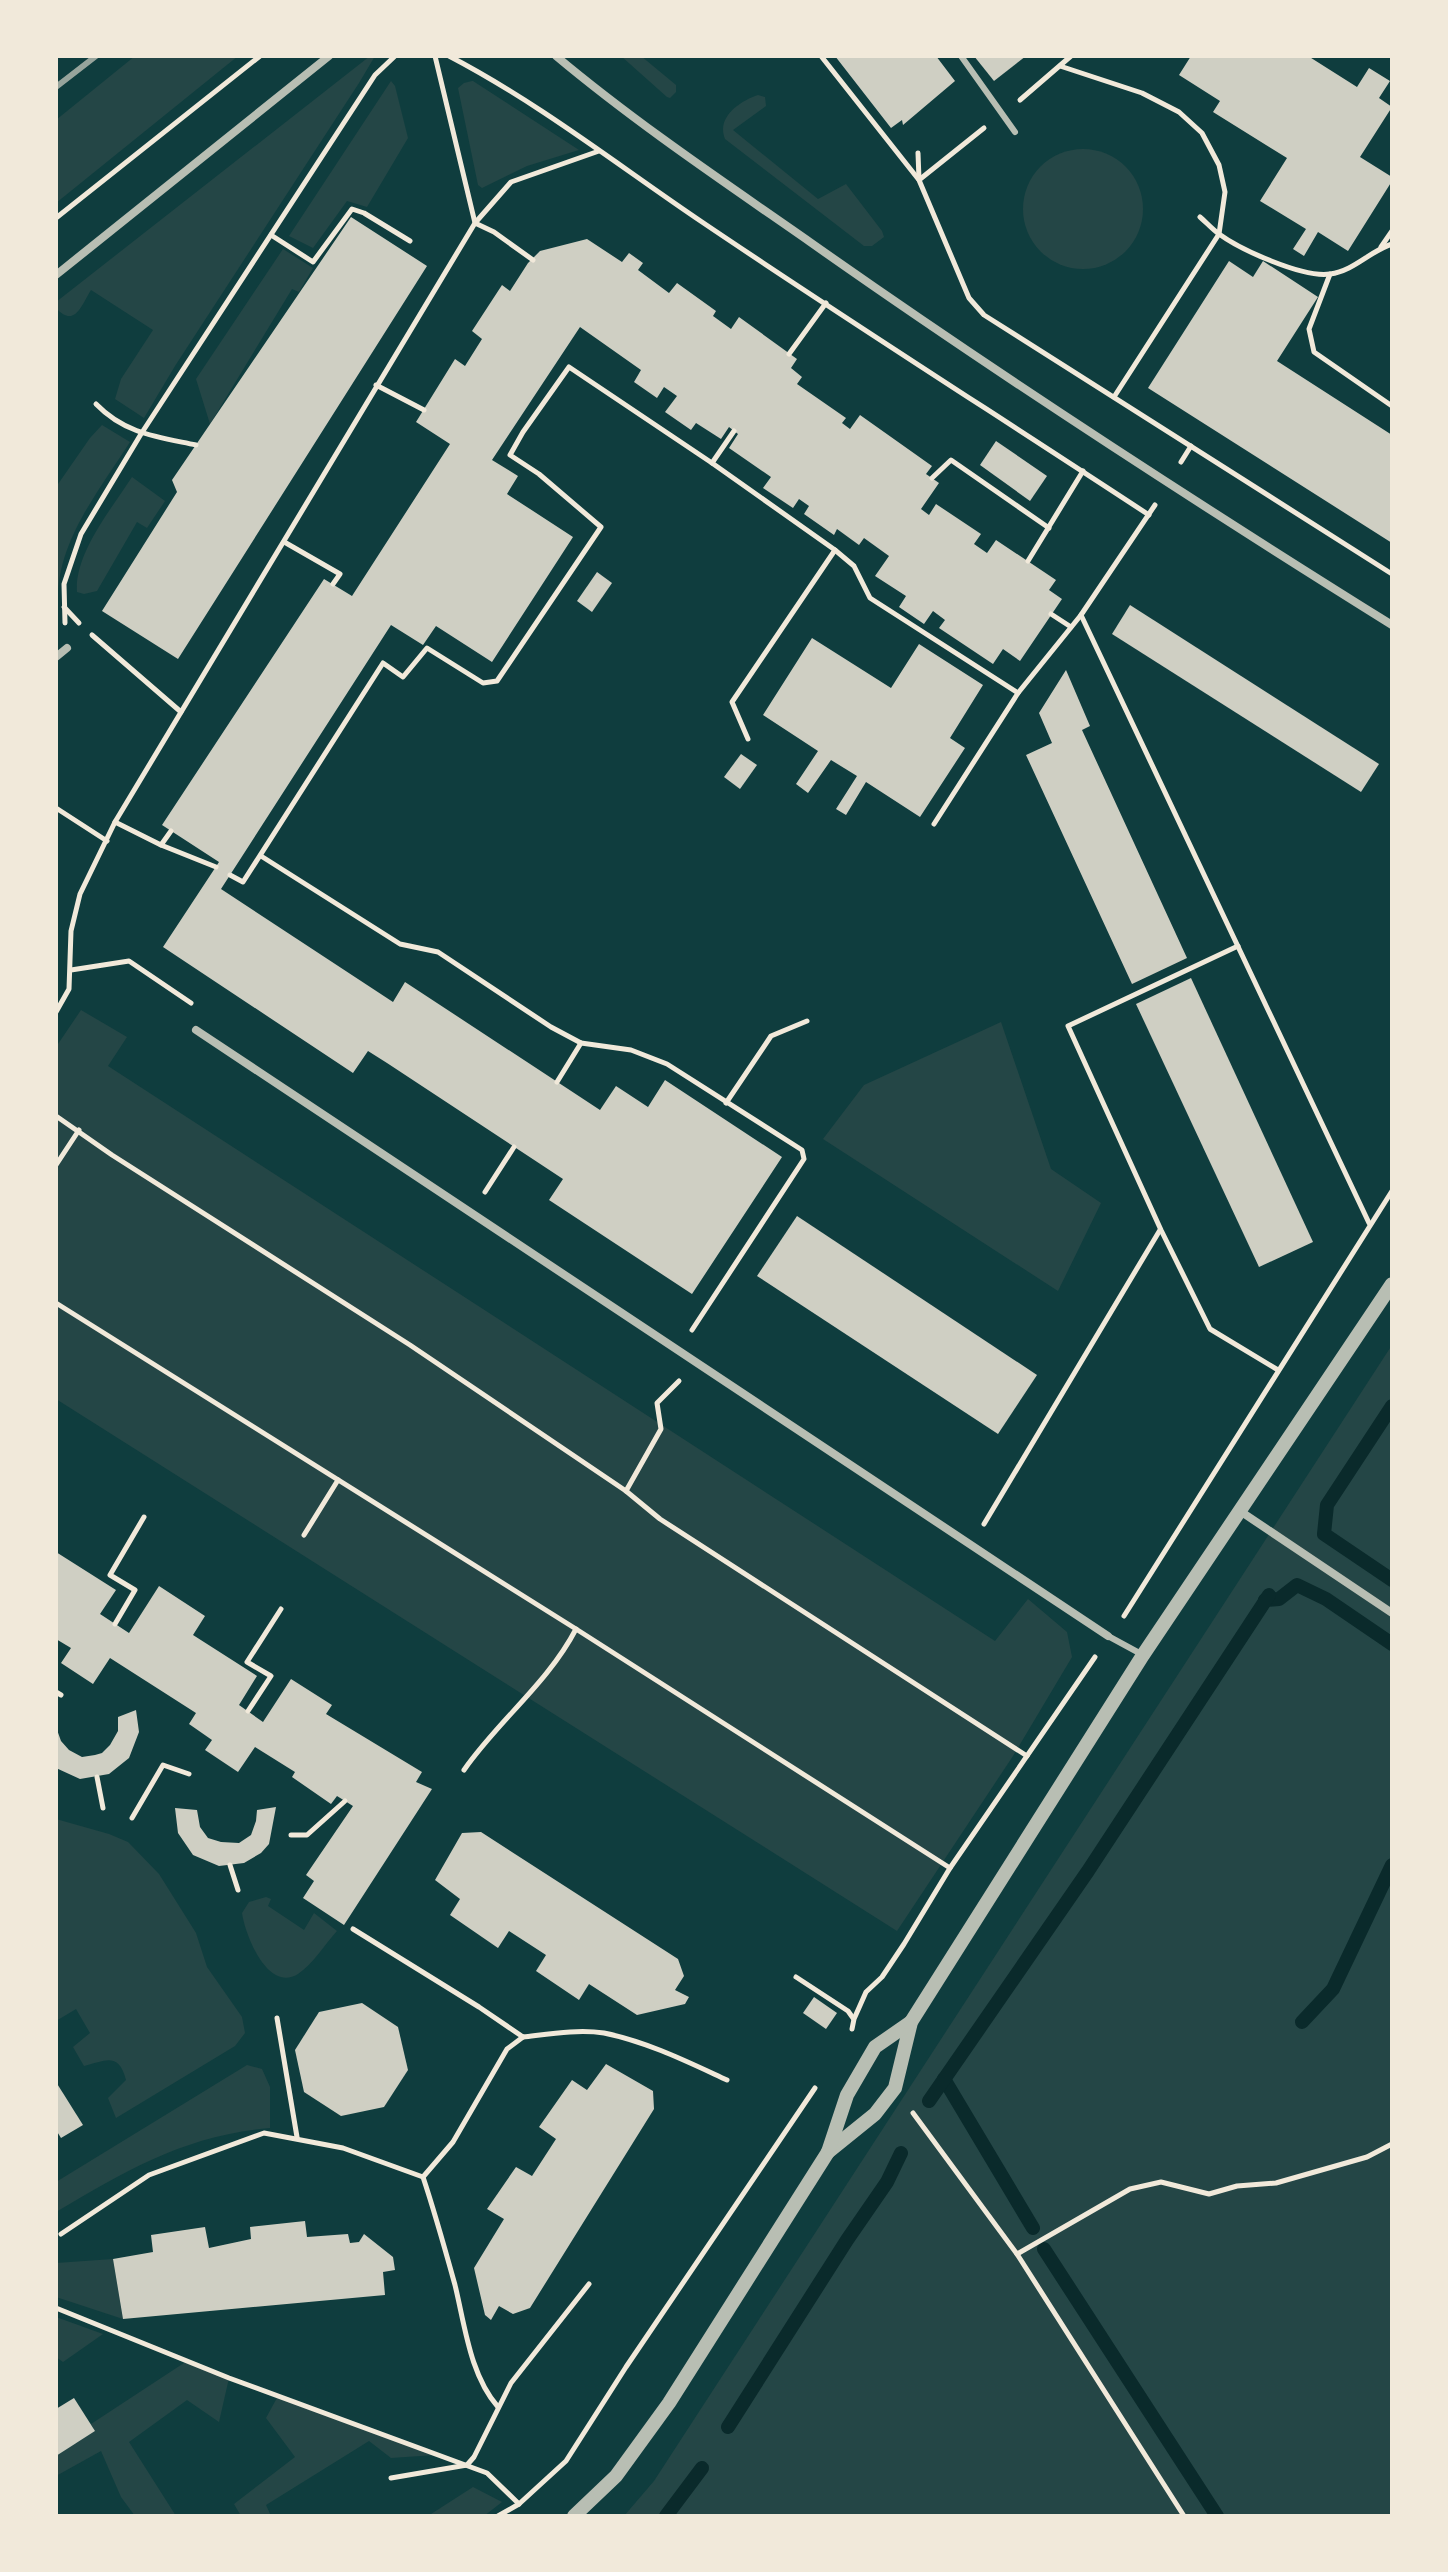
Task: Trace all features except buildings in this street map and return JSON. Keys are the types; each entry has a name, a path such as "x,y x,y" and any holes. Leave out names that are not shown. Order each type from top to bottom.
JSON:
{"street":[{"path":"56,275 329,56"},
{"path":"556,56 665,140 901,306 1392,625"},
{"path":"56,657 67,648"},
{"path":"196,1030 1108,1636"},
{"path":"828,2152 875,2114 895,2088 911,2022 1143,1655 1392,1284"},
{"path":"1240,1511 1392,1613"},
{"path":"574,2516 616,2476 669,2403 828,2152 847,2095 862,2066 875,2047 911,2022"}],"lane":[{"path":"961,56 1015,132"},
{"path":"1108,1636 1143,1655"}],"path":[{"path":"56,218 260,56"},
{"path":"81,625 63,606 70,560 81,534 141,434 375,75 395,56"},
{"path":"435,56 475,223"},
{"path":"449,56 490,77 702,222 1149,515"},
{"path":"821,56 919,180 969,298 984,315 1392,574"},
{"path":"1060,66 1142,93 1179,112 1202,133 1219,165 1225,192 1219,234 1114,397"},
{"path":"56,1012 69,989 71,931 80,894 115,822 475,223 511,182 600,150"},
{"path":"918,153 919,180"},
{"path":"271,235 313,262 352,209 410,241"},
{"path":"1200,217 1219,234 1275,263 1305,271 1330,274 1363,262 1381,248 1392,244"},
{"path":"475,223 494,232 533,260"},
{"path":"1381,248 1392,231"},
{"path":"1330,274 1309,329 1314,352 1392,406"},
{"path":"789,354 826,303"},
{"path":"230,875 243,882 383,663 403,677 427,648 483,683 497,681 601,527 539,474 510,455 569,367 835,550 854,566 870,598 1018,693"},
{"path":"376,385 424,410"},
{"path":"96,404 106,414 141,434 196,445"},
{"path":"712,463 734,431"},
{"path":"934,824 1018,693 1081,615 1149,515 1191,446"},
{"path":"932,478 951,460 1049,528"},
{"path":"1028,561 1083,471"},
{"path":"285,542 340,574 333,584"},
{"path":"748,739 732,702 835,550"},
{"path":"1051,614 1071,627"},
{"path":"1081,615 1369,1224"},
{"path":"91,634 181,712"},
{"path":"56,808 107,841"},
{"path":"115,822 216,867"},
{"path":"161,845 171,831"},
{"path":"261,856 400,944 438,952 551,1027 581,1043 631,1050 667,1064 802,1150 804,1159 688,1335 680,1352"},
{"path":"1238,946 1068,1026 1210,1329 1278,1370"},
{"path":"726,1103 771,1036 807,1021"},
{"path":"557,1082 581,1043"},
{"path":"56,1116 410,1345 626,1491 660,1519 1027,1756"},
{"path":"56,1165 79,1130"},
{"path":"470,1212 514,1147"},
{"path":"862,2066 839,2053 852,2030 866,1992 882,1977 950,1868 1108,1636 1127,1613 1392,1191"},
{"path":"984,1524 1161,1230"},
{"path":"56,1303 950,1868"},
{"path":"626,1491 661,1429 657,1403 696,1363"},
{"path":"304,1535 338,1480"},
{"path":"115,1624 135,1590 110,1575 144,1517"},
{"path":"248,1711 271,1676 247,1662 281,1609"},
{"path":"464,1770 481,1745 558,1658 576,1629"},
{"path":"132,1818 163,1765 189,1774"},
{"path":"97,1777 103,1808"},
{"path":"291,1835 307,1835 345,1801"},
{"path":"230,1865 238,1890"},
{"path":"353,1929 523,2037"},
{"path":"796,1977 848,2011 854,2019"},
{"path":"277,2018 297,2137"},
{"path":"423,2177 453,2142 507,2049 523,2037 561,2032 602,2033 659,2049 727,2080"},
{"path":"498,2516 519,2504 566,2461 821,2079"},
{"path":"895,2088 1017,2254 1184,2516"},
{"path":"61,2234 149,2175 264,2133 343,2148 423,2177"},
{"path":"1017,2254 1130,2189 1161,2182 1209,2194 1237,2186 1276,2183 1367,2157 1392,2144"},
{"path":"423,2177 439,2225 474,2361 485,2392 498,2407"},
{"path":"391,2478 467,2465 511,2383 589,2284"},
{"path":"56,2308 238,2382 487,2473 519,2504"}],"shaded area":[{"path":"135,56 238,56 56,203 56,120"},
{"path":"370,56 375,56 144,418 115,399 121,379 153,330 91,290 73,315 63,314 56,308 56,302"},
{"path":"621,56 641,56 676,85 676,92 667,97"},
{"path":"391,81 395,86 408,138 367,207 347,201 313,248 289,236"},
{"path":"472,81 579,150 527,166 482,188 478,185 458,88"},
{"path":"758,95 765,97 766,106 733,130 818,199 846,184 884,237 872,246 864,246 725,139 724,124 731,111"},
{"path":"1083,149 1106,154 1125,167 1138,186 1143,209 1138,232 1125,251 1106,264 1083,269 1060,264 1041,251 1028,232 1023,209 1028,186 1041,167 1060,154"},
{"path":"283,249 313,268 299,292 292,289 210,424 196,379"},
{"path":"102,425 130,442 71,539 56,605 56,487"},
{"path":"132,477 165,501 147,528 137,522 97,591 77,592 78,577 88,547"},
{"path":"81,1010 127,1037 108,1066 995,1641 1028,1599 1067,1632 1072,1657 1013,1756 897,1931 56,1399 56,1047"},
{"path":"1001,1022 1051,1169 1101,1203 1058,1291 823,1139 864,1085"},
{"path":"1392,1345 1392,2516 624,2516 654,2481"},
{"path":"56,1819 128,1842 159,1874 196,1933 207,1967 242,2017 245,2033 235,2046 116,2118 108,2098 126,2080 120,2065 111,2060 84,2066 73,2047 90,2033 76,2009 56,2021"},
{"path":"266,1897 271,1899 268,1906 304,1930 314,1913 337,1931 303,1970 287,1978 267,1969 253,1947 242,1913 249,1902"},
{"path":"247,2065 262,2069 270,2087 270,2128 211,2138 158,2157 56,2212 56,2182"},
{"path":"113,2259 123,2319 56,2297 56,2263"},
{"path":"56,2317 103,2334 63,2362 56,2357"},
{"path":"187,2361 229,2378 219,2422 187,2400 129,2442 176,2516 135,2516 121,2497 101,2451 56,2476 56,2456 95,2431 91,2424"},
{"path":"278,2396 435,2455 391,2458 369,2441 266,2505 271,2516 241,2516 234,2504 295,2457 266,2418"},
{"path":"473,2487 502,2502 484,2516 428,2516"}],"waterway":[{"path":"1392,1406 1327,1505 1324,1534 1392,1580"},
{"path":"1265,1600 1279,1599 1297,1585 1326,1599 1392,1644"},
{"path":"929,2101 1088,1871 1269,1595"},
{"path":"1302,2022 1333,1989 1392,1865"},
{"path":"944,2079 1033,2228"},
{"path":"728,2427 887,2182 901,2153"},
{"path":"1044,2249 1217,2516"},
{"path":"666,2516 702,2468"}],"railway":[{"path":"56,87 96,56"}]}
